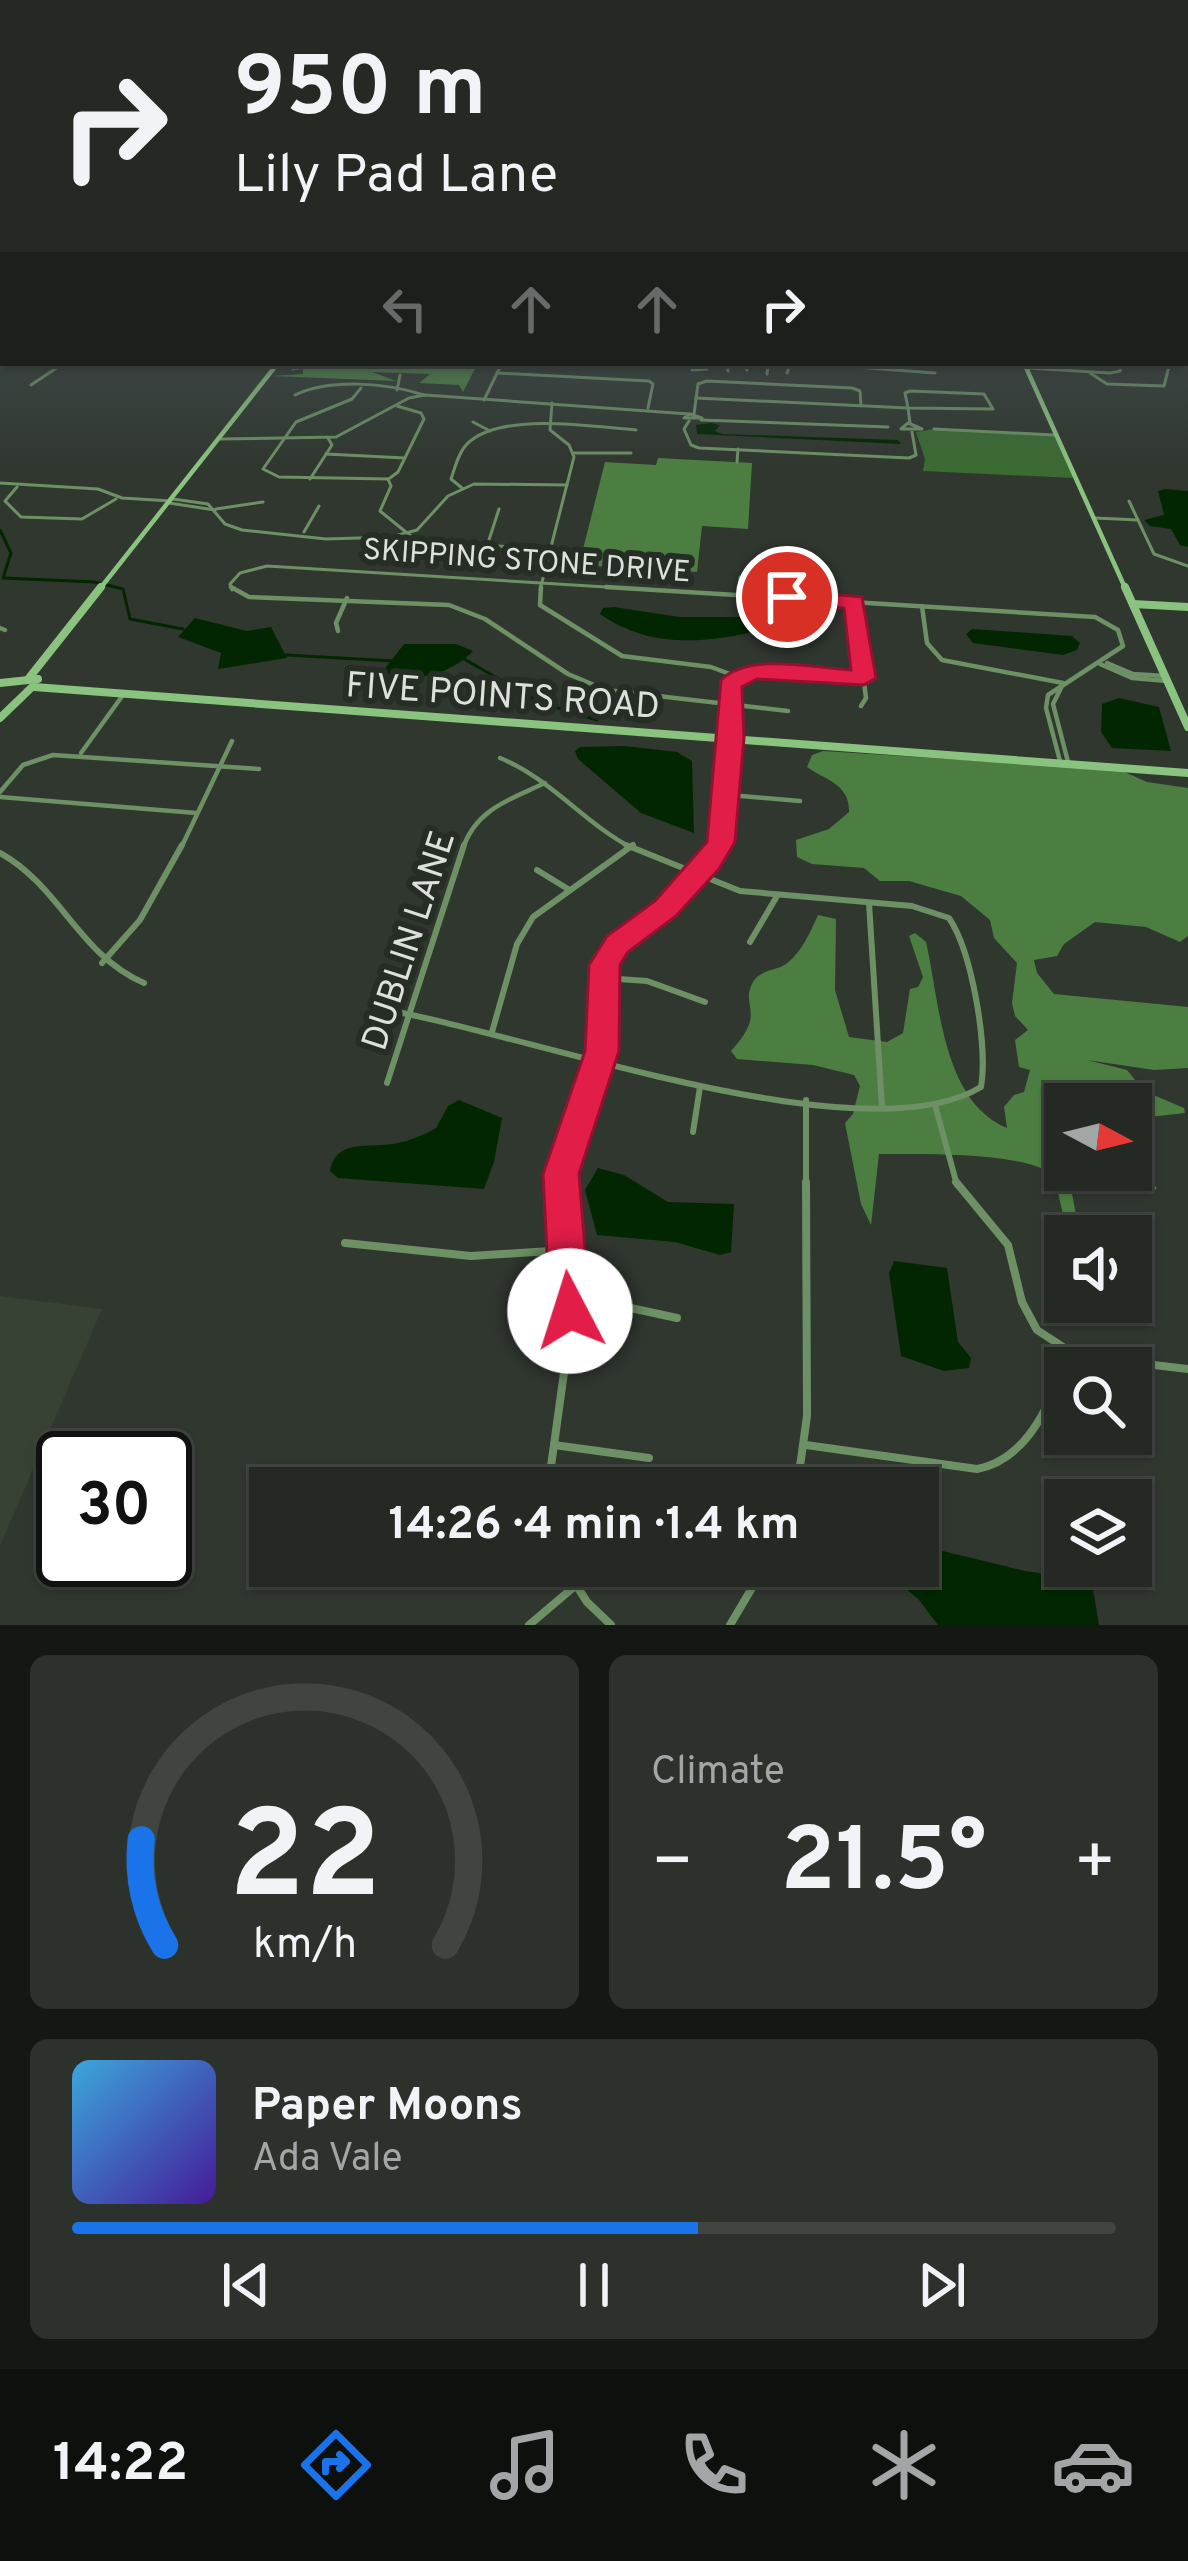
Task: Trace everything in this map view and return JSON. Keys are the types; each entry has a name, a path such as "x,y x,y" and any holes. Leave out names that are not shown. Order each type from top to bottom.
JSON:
{"main road":[{"path":"0,718 276,366"},
{"path":"1025,366 1188,727"},
{"path":"1132,604 1188,607"},
{"name":"FIVE POINTS ROAD","path":"0,684 1064,761 1188,776"}],"street":[{"path":"31,385 57,366"},
{"path":"484,400 500,366"},
{"path":"692,370 707,370 707,366"},
{"path":"727,366 728,370"},
{"path":"746,366 747,370"},
{"path":"766,366 767,374"},
{"path":"787,374 790,366"},
{"path":"804,366 807,373"},
{"path":"823,366 826,374"},
{"path":"834,366 934,373"},
{"path":"907,373 913,366"},
{"path":"1025,366 1116,373 1122,366"},
{"path":"1090,373 1107,384 1164,386 1169,366"},
{"path":"497,373 651,381 648,408"},
{"path":"397,390 400,375"},
{"path":"862,406 857,389 702,382 684,427 693,446 914,457 912,432"},
{"path":"295,395 310,387 361,388 648,408 701,418 888,427 910,423 934,429 1055,434"},
{"path":"361,388 352,399 296,422 264,466 267,473 310,478 388,479"},
{"path":"696,398 862,406 908,408 991,411 987,395 908,391 908,408 910,423"},
{"path":"218,440 328,438 353,431 424,395"},
{"path":"548,426 553,403"},
{"path":"388,479 405,458 424,418 397,406"},
{"path":"473,422 490,431"},
{"path":"548,426 574,453 632,453"},
{"path":"462,488 451,479 463,449 490,431 548,426 636,430"},
{"path":"901,427 912,432 921,428"},
{"path":"310,478 332,445 328,438"},
{"path":"737,462 738,449"},
{"path":"574,453 538,597 544,610 615,653 643,662 711,667 738,677 763,672 864,678"},
{"path":"326,454 405,458"},
{"path":"388,479 391,486 380,511 404,534 422,542 550,550"},
{"path":"215,510 223,522 238,530 381,538 429,523 444,500 462,488 500,482 567,485"},
{"path":"0,483 98,489 122,498"},
{"path":"20,484 5,501 21,517 82,520 106,501 122,498 215,510 263,502"},
{"path":"1129,501 1157,556 1188,566"},
{"path":"303,535 319,506"},
{"path":"487,546 499,509"},
{"path":"1093,519 1138,522"},
{"name":"SKIPPING STONE DRIVE","path":"347,598 242,596 231,588 232,580 245,570 267,566 1080,615 1118,630 1123,646 1102,663"},
{"path":"739,594 740,577"},
{"path":"338,631 336,623 347,598 458,607 597,687 630,695 788,711"},
{"path":"854,602 866,698 862,706"},
{"path":"922,606 930,650 939,661 1031,671 1065,684"},
{"path":"1064,761 1053,704 1065,684 1102,663 1123,673 1166,679"},
{"path":"696,874 712,843 730,686 738,677"},
{"path":"79,755 123,694"},
{"path":"551,1467 569,1351 570,1306 560,1196 564,1156 604,1040 605,965 617,944 662,911 721,842 728,795 726,737"},
{"path":"102,963 126,941 232,741"},
{"path":"196,813 0,795 15,772 34,759 79,755 259,769"},
{"path":"374,1008 410,1013 700,1087 882,1108 972,1097 983,1083 959,934 946,916 918,904 869,904 730,889 592,825 526,768 500,758"},
{"name":"DUBLIN LANE","path":"387,1083 472,825 493,806 545,782"},
{"path":"718,794 800,801"},
{"path":"491,1034 522,934 542,907 632,845"},
{"path":"0,853 27,869 102,963 144,982"},
{"path":"537,870 568,889"},
{"path":"750,942 777,896"},
{"path":"869,904 882,1108"},
{"path":"604,978 647,981 705,1002"},
{"path":"693,1132 700,1087"},
{"path":"801,1467 805,1444 806,1100"},
{"path":"934,1105 957,1186 1009,1245 1028,1317 1061,1347"},
{"path":"345,1243 471,1256 565,1250"},
{"path":"570,1306 617,1305 677,1318"},
{"path":"1152,1364 1188,1369"},
{"path":"805,1444 976,1469 1000,1466 1019,1451 1044,1398"},
{"path":"554,1444 649,1459"},
{"path":"529,1625 573,1587"},
{"path":"575,1587 610,1625"},
{"path":"730,1625 753,1587"}],"shaded area":[{"path":"476,366 463,392 459,385 419,383 430,374 372,372 396,381 273,376 303,374 303,369 280,367"},
{"path":"696,425 720,425 715,431 722,434 898,440 901,444 697,434"},
{"path":"916,432 1055,435 1074,478 923,471 925,459"},
{"path":"658,458 752,463 748,529 702,526 697,572 579,565 605,462 656,465"},
{"path":"1158,491 1188,491 1188,547 1180,545 1171,529 1150,526 1144,520 1164,515"},
{"path":"603,608 679,617 780,617 790,623 718,638 670,640 623,627 600,614"},
{"path":"195,618 247,631 271,627 287,658 218,669 221,653 178,637"},
{"path":"972,629 1072,636 1080,643 1077,650 1063,655 973,643 966,634"},
{"path":"404,644 456,644 473,651 454,666 430,675 382,672"},
{"path":"1119,698 1159,707 1171,751 1112,748 1101,732 1102,704"},
{"path":"625,746 677,752 692,761 694,833 641,813 578,759 575,751"},
{"path":"823,751 1120,770 1147,782 1188,788 1188,936 1180,942 1146,927 1095,922 1064,944 1057,956 1034,960 1037,973 1054,994 1188,1007 1188,1068 1154,1070 1087,1060 1127,1070 1138,1083 1044,1083 1044,1170 970,1156 879,1154 871,1225 861,1204 845,1123 853,1114 860,1086 854,1075 813,1065 737,1059 731,1051 751,1018 753,982 791,959 818,915 836,919 835,990 849,1037 887,1042 903,1033 910,989 918,987 923,977 909,936 915,933 926,942 956,1073 985,1115 1007,1128 1004,1107 1024,1092 1030,1070 1019,1067 1015,1040 1028,1030 1015,1016 1012,1003 1017,963 994,938 990,920 961,896 909,881 880,881 864,868 812,864 797,857 796,840 829,829 849,812 841,789 807,767 812,755"},
{"path":"1152,1094 1184,1108 1185,1113 1152,1117"},
{"path":"459,1100 502,1118 484,1189 338,1178 330,1171 347,1149 398,1143 431,1131 448,1106"},
{"path":"598,1168 624,1175 668,1202 734,1204 731,1252 720,1255 675,1242 597,1235 585,1190"},
{"path":"1058,1191 1072,1191 1076,1215 1063,1215"},
{"path":"894,1261 947,1268 958,1342 971,1358 969,1368 944,1371 901,1356 889,1273"},
{"path":"0,1296 102,1309 49,1431 36,1431 36,1462 0,1546"},
{"path":"939,1550 1044,1574 1044,1587 1093,1587 1099,1625 938,1625 904,1587 939,1587"}],"waterway":[{"path":"0,530 11,553 3,578 95,582 123,589 130,619 183,629"},
{"path":"286,655 394,661"},
{"path":"464,659 539,702 597,720"}],"route":[{"path":"570,1311 561,1174 602,1051 605,965 617,944 665,908 709,862 721,842 732,738 730,686 738,677 756,672 864,678 854,602 787,597"}]}
